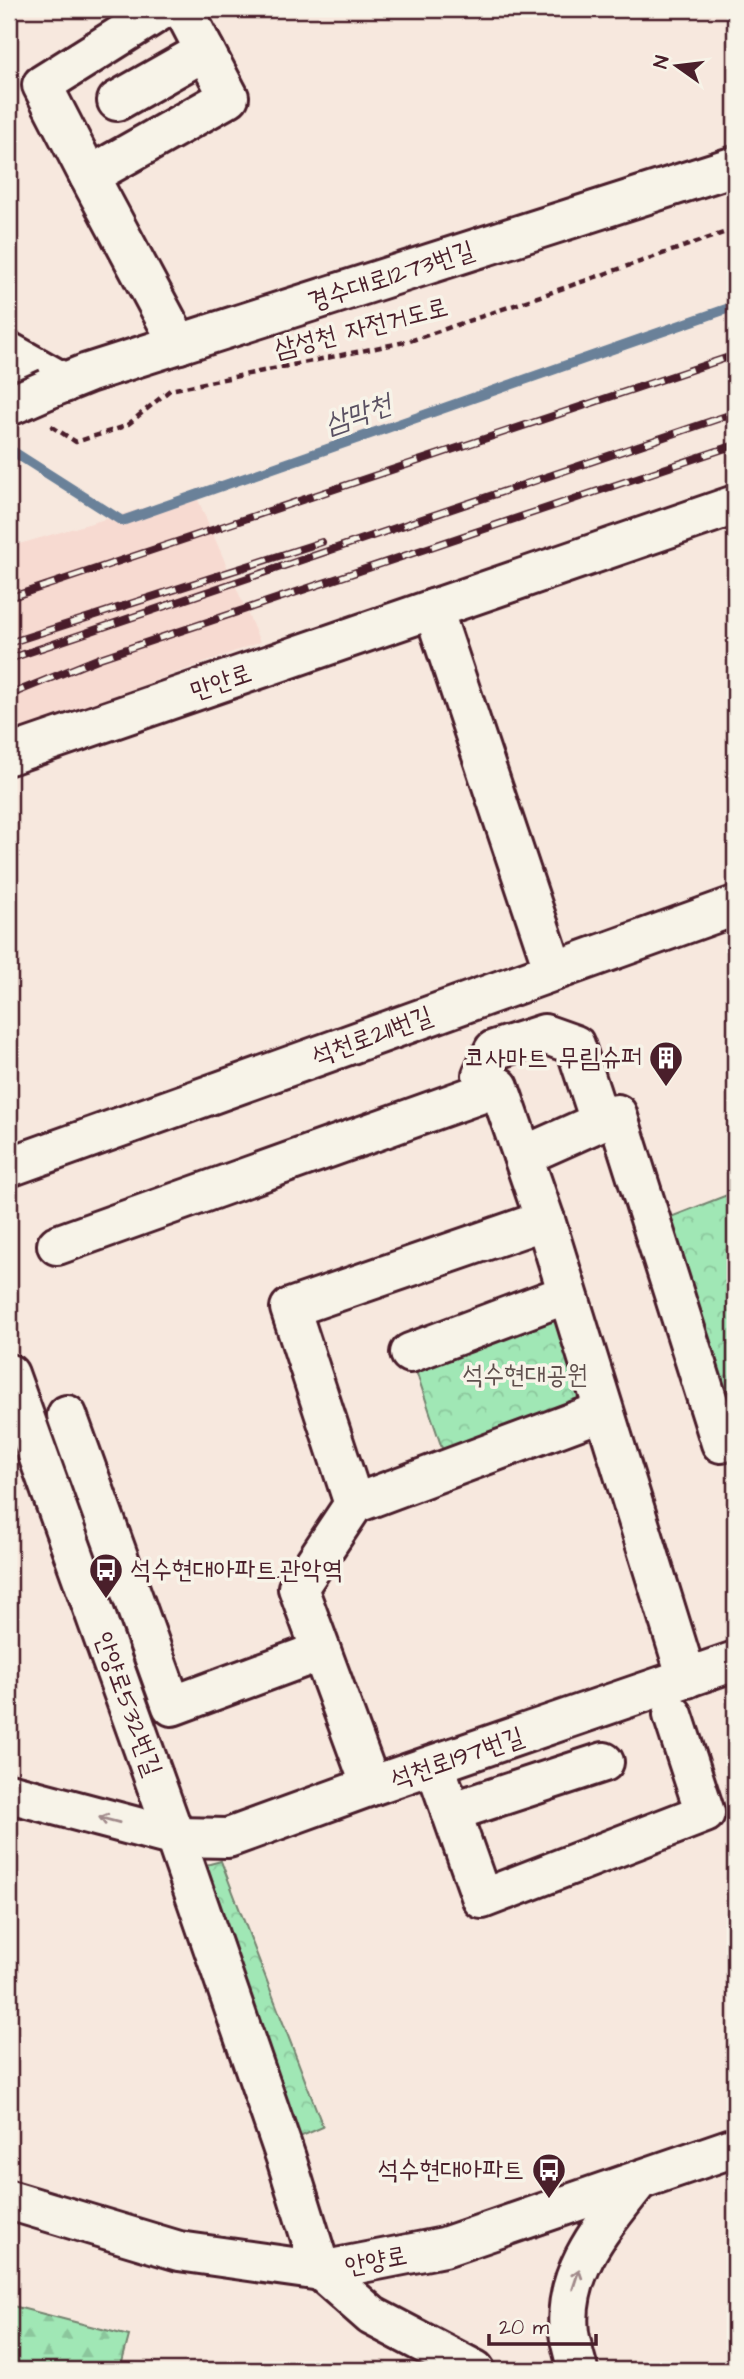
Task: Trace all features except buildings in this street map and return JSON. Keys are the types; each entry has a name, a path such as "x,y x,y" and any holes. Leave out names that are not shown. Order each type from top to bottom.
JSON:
{"street":[{"path":"163,9 43,85 179,344"},
{"path":"89,177 229,97 183,9"},
{"path":"117,102 205,51"},
{"name":"경수대로1273번길","path":"41,400 88,373 735,166"},
{"path":"9,352 41,400"},
{"name":"만안로","path":"9,755 735,505"},
{"path":"433,609 554,971"},
{"name":"석천로211번길","path":"9,1167 735,906"},
{"path":"482,1075 494,1050 544,1034 575,1045 600,1121"},
{"path":"57,1245 499,1087 545,1220 687,1678"},
{"path":"523,1156 617,1114 721,1443"},
{"path":"354,1504 290,1308 545,1220"},
{"path":"410,1353 567,1294"},
{"name":"안양로532번길","path":"9,1374 175,1837 286,2158 321,2271"},
{"path":"371,1786 298,1588 354,1504 603,1411"},
{"path":"68,1415 172,1706 321,1651"},
{"name":"석천로197번길","path":"175,1837 228,1838 735,1661"},
{"path":"435,1766 482,1899 705,1813 673,1715"},
{"path":"451,1812 604,1762"},
{"path":"9,1793 175,1837"},
{"name":"안양로","path":"9,2200 179,2251 321,2271 444,2247 735,2147"},
{"path":"578,2370 569,2333 571,2297 585,2253 639,2180"},
{"path":"321,2271 372,2316 475,2370"}],"path":[{"name":"삼성천 자전거도로","path":"41,400 76,442 126,426 170,390 410,341 735,229"}],"shaded area":[{"path":"195,493 260,642 9,735 9,547"}],"green space":[{"path":"735,1192 735,1424 668,1218"},
{"name":"석수현대공원","path":"567,1294 603,1411 449,1469 410,1353"},
{"path":"221,1861 323,2127 288,2142 184,1871"},
{"path":"9,2305 129,2336 120,2370 9,2370"}],"waterway":[{"name":"삼막천","path":"9,449 122,521 735,306"}],"railway":[{"path":"9,598 735,355"},
{"path":"9,659 735,413"},
{"path":"9,695 100,658 735,445"},
{"path":"9,643 322,542"}],"place":[{"name":"코사마트 무림슈퍼","path":"666,1088"},
{"name":"석수현대아파트.관악역","path":"106,1600"},
{"name":"석수현대아파트","path":"549,2200"}]}
